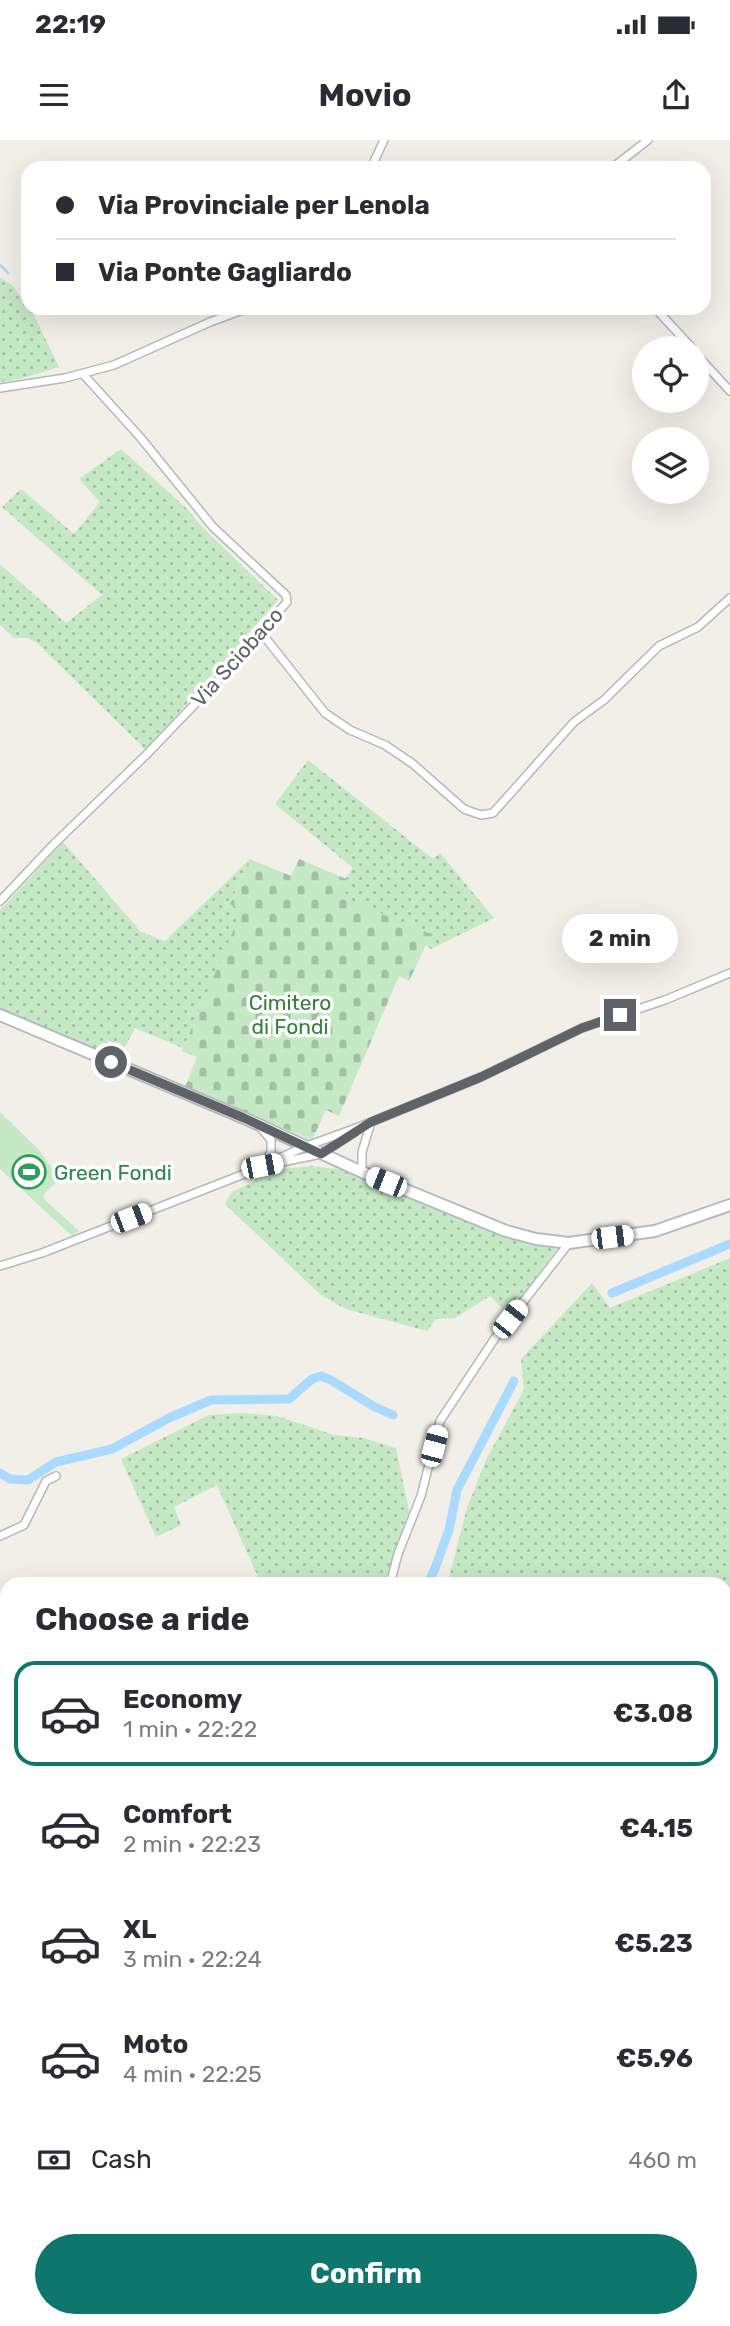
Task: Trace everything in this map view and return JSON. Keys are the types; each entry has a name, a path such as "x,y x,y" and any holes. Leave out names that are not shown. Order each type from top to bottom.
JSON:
{"main road":[{"path":"0,1015 362,1172 506,1231 536,1240 569,1243 655,1231 730,1205"}],"street":[{"path":"374,161 384,140"},
{"path":"621,161 648,140"},
{"path":"0,388 83,374 114,365 229,315"},
{"path":"661,315 680,336"},
{"path":"709,368 730,391"},
{"name":"Via Sciobaco","path":"0,901 217,681 286,602 286,595 213,527 140,437 83,374"},
{"path":"260,631 325,713 350,730 385,745 413,764 464,809 481,815 493,813 499,808 574,722 604,700 659,646 698,627 730,598"},
{"path":"0,1266 80,1239 262,1166 481,1077 582,1028 665,1000 730,973"},
{"path":"262,1166 321,1154 371,1122"},
{"path":"362,1172 362,1152 371,1122"},
{"path":"260,1126 271,1140 271,1152 262,1166"},
{"path":"392,1577 421,1496 440,1421 495,1338 569,1243"},
{"path":"0,1536 24,1525 46,1481 56,1476"}],"green space":[{"path":"0,277 12,285 21,297 21,315 34,315 59,367 0,382"},
{"path":"121,449 186,508 203,528 278,600 146,750 38,644 28,638 14,638 0,625 0,564 66,623 102,595 2,507 21,489 74,534 100,502 79,479"},
{"path":"308,760 433,859 440,853 494,918 431,949 425,945 430,934 343,898 350,881 345,879 353,868 275,804"},
{"path":"63,842 141,932 165,941 250,859 230,903 243,910 183,1048 135,1028 119,1058 0,1008 0,910"},
{"name":"Cimitero di Fondi","path":"250,859 291,876 299,859 351,881 343,898 431,934 409,981 399,976 339,1116 326,1110 312,1140 185,1087 197,1057 182,1051 242,910 230,904"},
{"name":"Green Fondi","path":"0,1112 39,1150 57,1175 56,1182 44,1194 44,1199 79,1231 72,1236 0,1169"},
{"path":"311,1166 346,1170 529,1245 557,1249 508,1315 490,1296 455,1318 436,1319 427,1331 346,1309 321,1295 225,1204 231,1193 274,1170"},
{"path":"730,1258 730,1577 449,1577 467,1508 486,1460 524,1389 521,1359 592,1283 610,1308"},
{"path":"242,1413 277,1416 334,1435 363,1438 396,1448 409,1511 386,1577 258,1577 217,1485 174,1507 181,1525 156,1537 121,1459 209,1415"}],"waterway":[{"path":"0,265 8,273"},
{"path":"612,1293 730,1244"},
{"path":"0,1473 10,1479 28,1480 56,1462 112,1449 169,1418 211,1400 289,1399 312,1379 321,1376 393,1415"},
{"path":"431,1577 449,1530 457,1490 514,1381"}],"place":[{"name":"Green Fondi","path":"29,1172"}],"route":[{"path":"111,1062 321,1154 371,1122 481,1077 582,1028 620,1015"}]}
